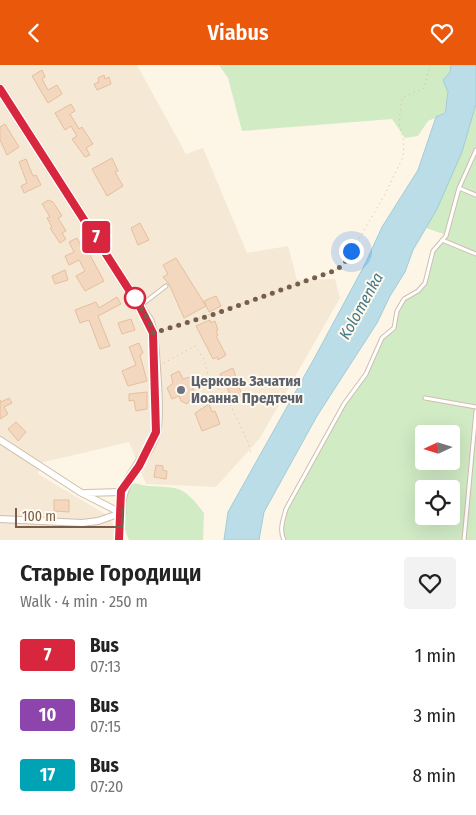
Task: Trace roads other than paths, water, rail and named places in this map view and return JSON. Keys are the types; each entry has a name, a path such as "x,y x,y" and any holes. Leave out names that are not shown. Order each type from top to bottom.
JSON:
{"street":[{"path":"0,89 140,307 153,333 156,432 139,466 121,491 118,540"},
{"path":"0,440 80,492 120,513"},
{"path":"80,492 100,494 121,491"},
{"path":"0,519 82,523 98,521 120,513"}],"lane":[{"path":"284,540 282,524 286,509 344,404 366,374 382,338 394,327 397,311 404,299 418,291 425,283 433,251 446,236 459,188 476,150"},
{"path":"459,188 476,195"},
{"path":"442,240 476,254"},
{"path":"140,307 166,286"},
{"path":"425,398 476,407"},
{"path":"464,540 476,411"}],"water":[{"name":"Kolomenka","path":"451,65 476,65 476,104 462,152 437,209 413,250 405,272 390,296 377,323 317,416 264,512 259,540 224,540 228,512 315,357 365,264 382,227 418,170 436,117 445,113 448,92 443,80 450,72"}],"place":[{"name":"Церковь Зачатия Иоанна Предтечи","path":"181,390"}]}
